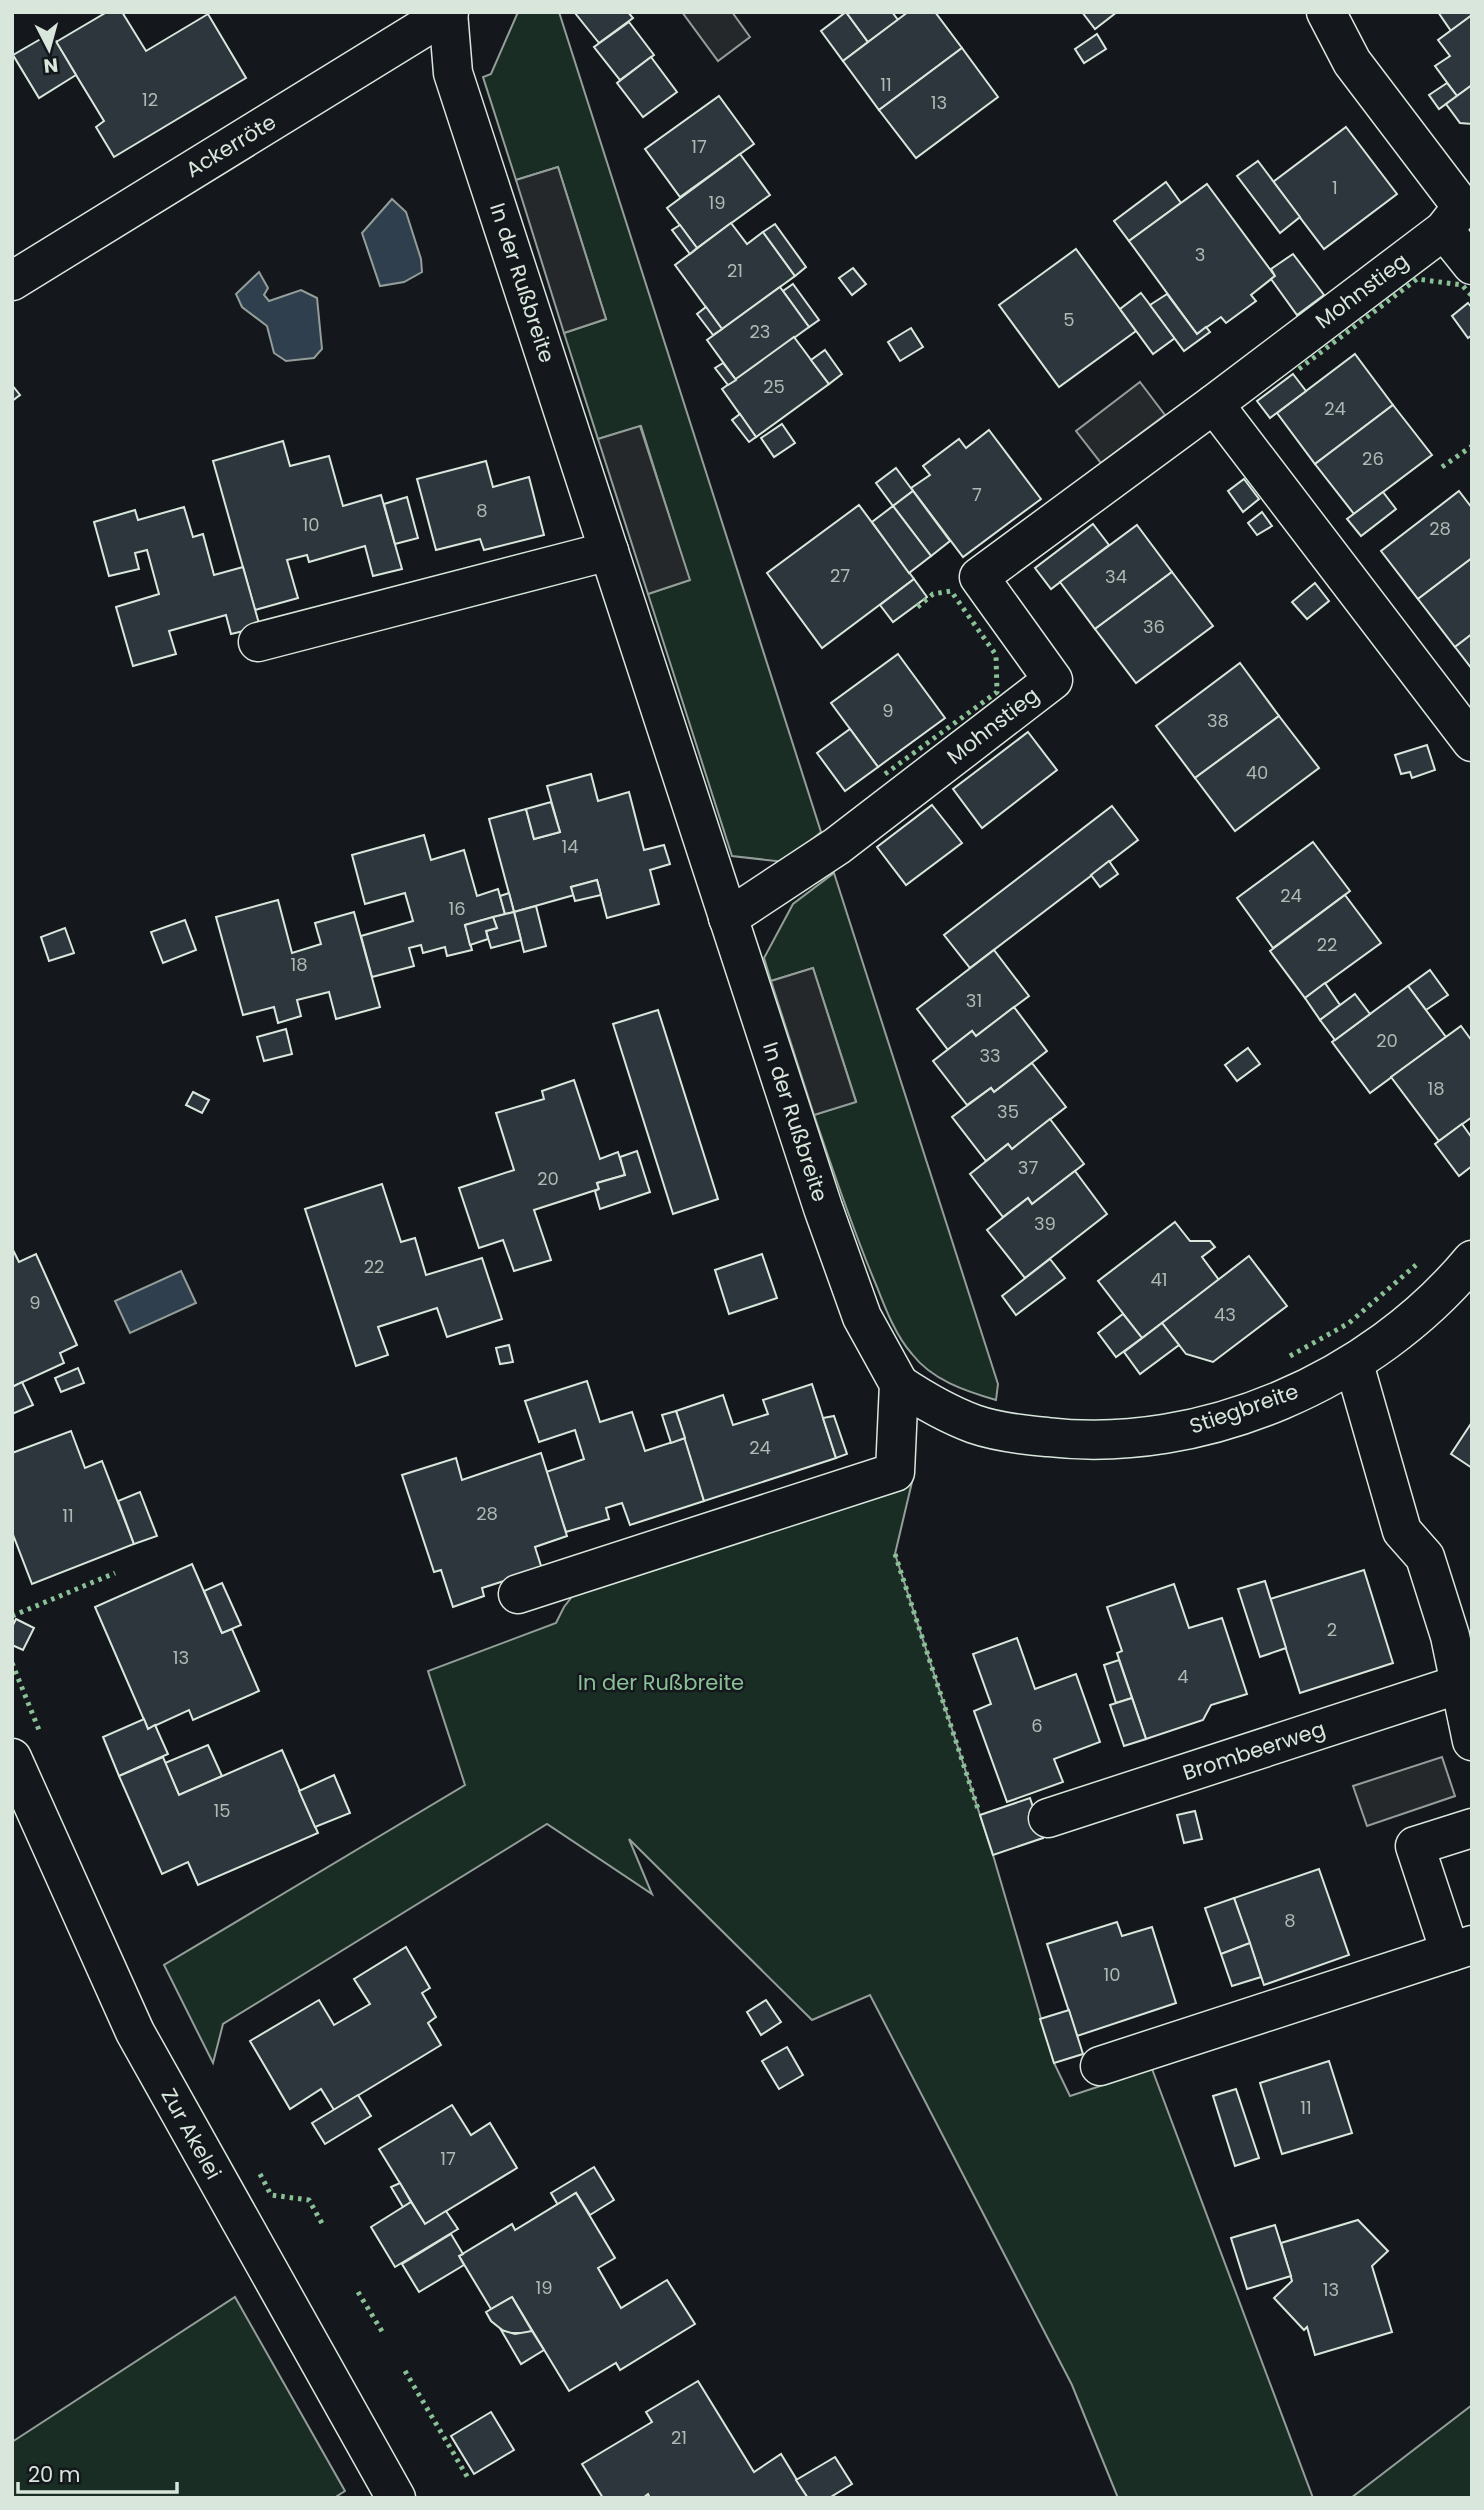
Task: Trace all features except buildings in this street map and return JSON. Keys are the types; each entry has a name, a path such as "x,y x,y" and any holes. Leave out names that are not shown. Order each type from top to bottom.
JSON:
{"street":[{"name":"Ackerröte","path":"12,281 449,12"},
{"name":"In der Rußbreite","path":"449,12 453,73 826,1217 862,1317 899,1384"},
{"name":"Mohnstieg","path":"729,918 837,846 1053,680 979,577 1444,230 1462,207 1352,62 1326,12"},
{"path":"1444,230 1472,265"},
{"path":"1214,404 1472,742"},
{"path":"258,642 609,551"},
{"name":"Stiegbreite","path":"899,1384 933,1406 975,1425 1035,1436 1082,1441 1137,1439 1198,1428 1252,1411 1354,1364 1404,1328 1454,1281 1472,1260"},
{"path":"1354,1364 1402,1531 1424,1557 1450,1636 1472,1741"},
{"path":"518,1594 895,1472 899,1384"},
{"name":"Brombeerweg","path":"1048,1818 1460,1684"},
{"name":"Zur Akelei","path":"12,1758 135,2032 396,2498"},
{"path":"1100,2066 1461,1948 1415,1846 1472,1828"}],"green space":[{"path":"518,12 559,12 821,832 785,862 732,856 648,594 689,580 641,426 598,439 564,333 606,319 558,167 516,180 483,77 491,74"},
{"path":"834,873 998,1384 996,1400 939,1378 920,1363 896,1331 860,1245 814,1115 856,1101 813,968 771,981 764,958 793,904"},
{"path":"912,1482 895,1554 993,1855 1054,2063 1070,2096 1152,2069 1313,2498 1118,2498 1072,2385 870,1995 812,2020 629,1839 652,1894 547,1824 223,2024 213,2063 164,1965 465,1785 428,1671 556,1623 577,1590"},
{"path":"235,2297 345,2491 334,2498 12,2498 12,2442"},
{"path":"1472,2405 1472,2498 1351,2498"}],"shaded area":[{"path":"682,12 732,12 750,37 718,61"},
{"path":"558,167 606,319 564,333 516,180"},
{"path":"1140,382 1165,415 1101,463 1076,431"},
{"path":"640,426 690,580 648,594 598,439"},
{"path":"813,968 856,1102 814,1115 771,981"},
{"path":"1442,1757 1455,1796 1367,1826 1353,1786"}],"water":[{"path":"392,199 406,212 421,259 422,272 404,282 380,286 362,233"},
{"path":"259,272 268,288 264,295 269,301 301,290 317,298 322,349 314,358 286,361 274,353 267,326 242,307 236,294"},
{"path":"181,1271 196,1303 130,1333 115,1301"}],"hedge":[{"path":"1299,369 1417,279 1462,285 1472,296"},
{"path":"1442,467 1472,446"},
{"path":"885,774 997,692 996,655 951,591 933,594 914,610"},
{"path":"1290,1356 1349,1323 1416,1265"},
{"path":"895,1554 978,1809"},
{"path":"12,1616 115,1573"},
{"path":"12,1663 39,1730"},
{"path":"260,2174 271,2195 309,2200 324,2227"},
{"path":"358,2292 383,2333"},
{"path":"405,2371 468,2478"}]}
